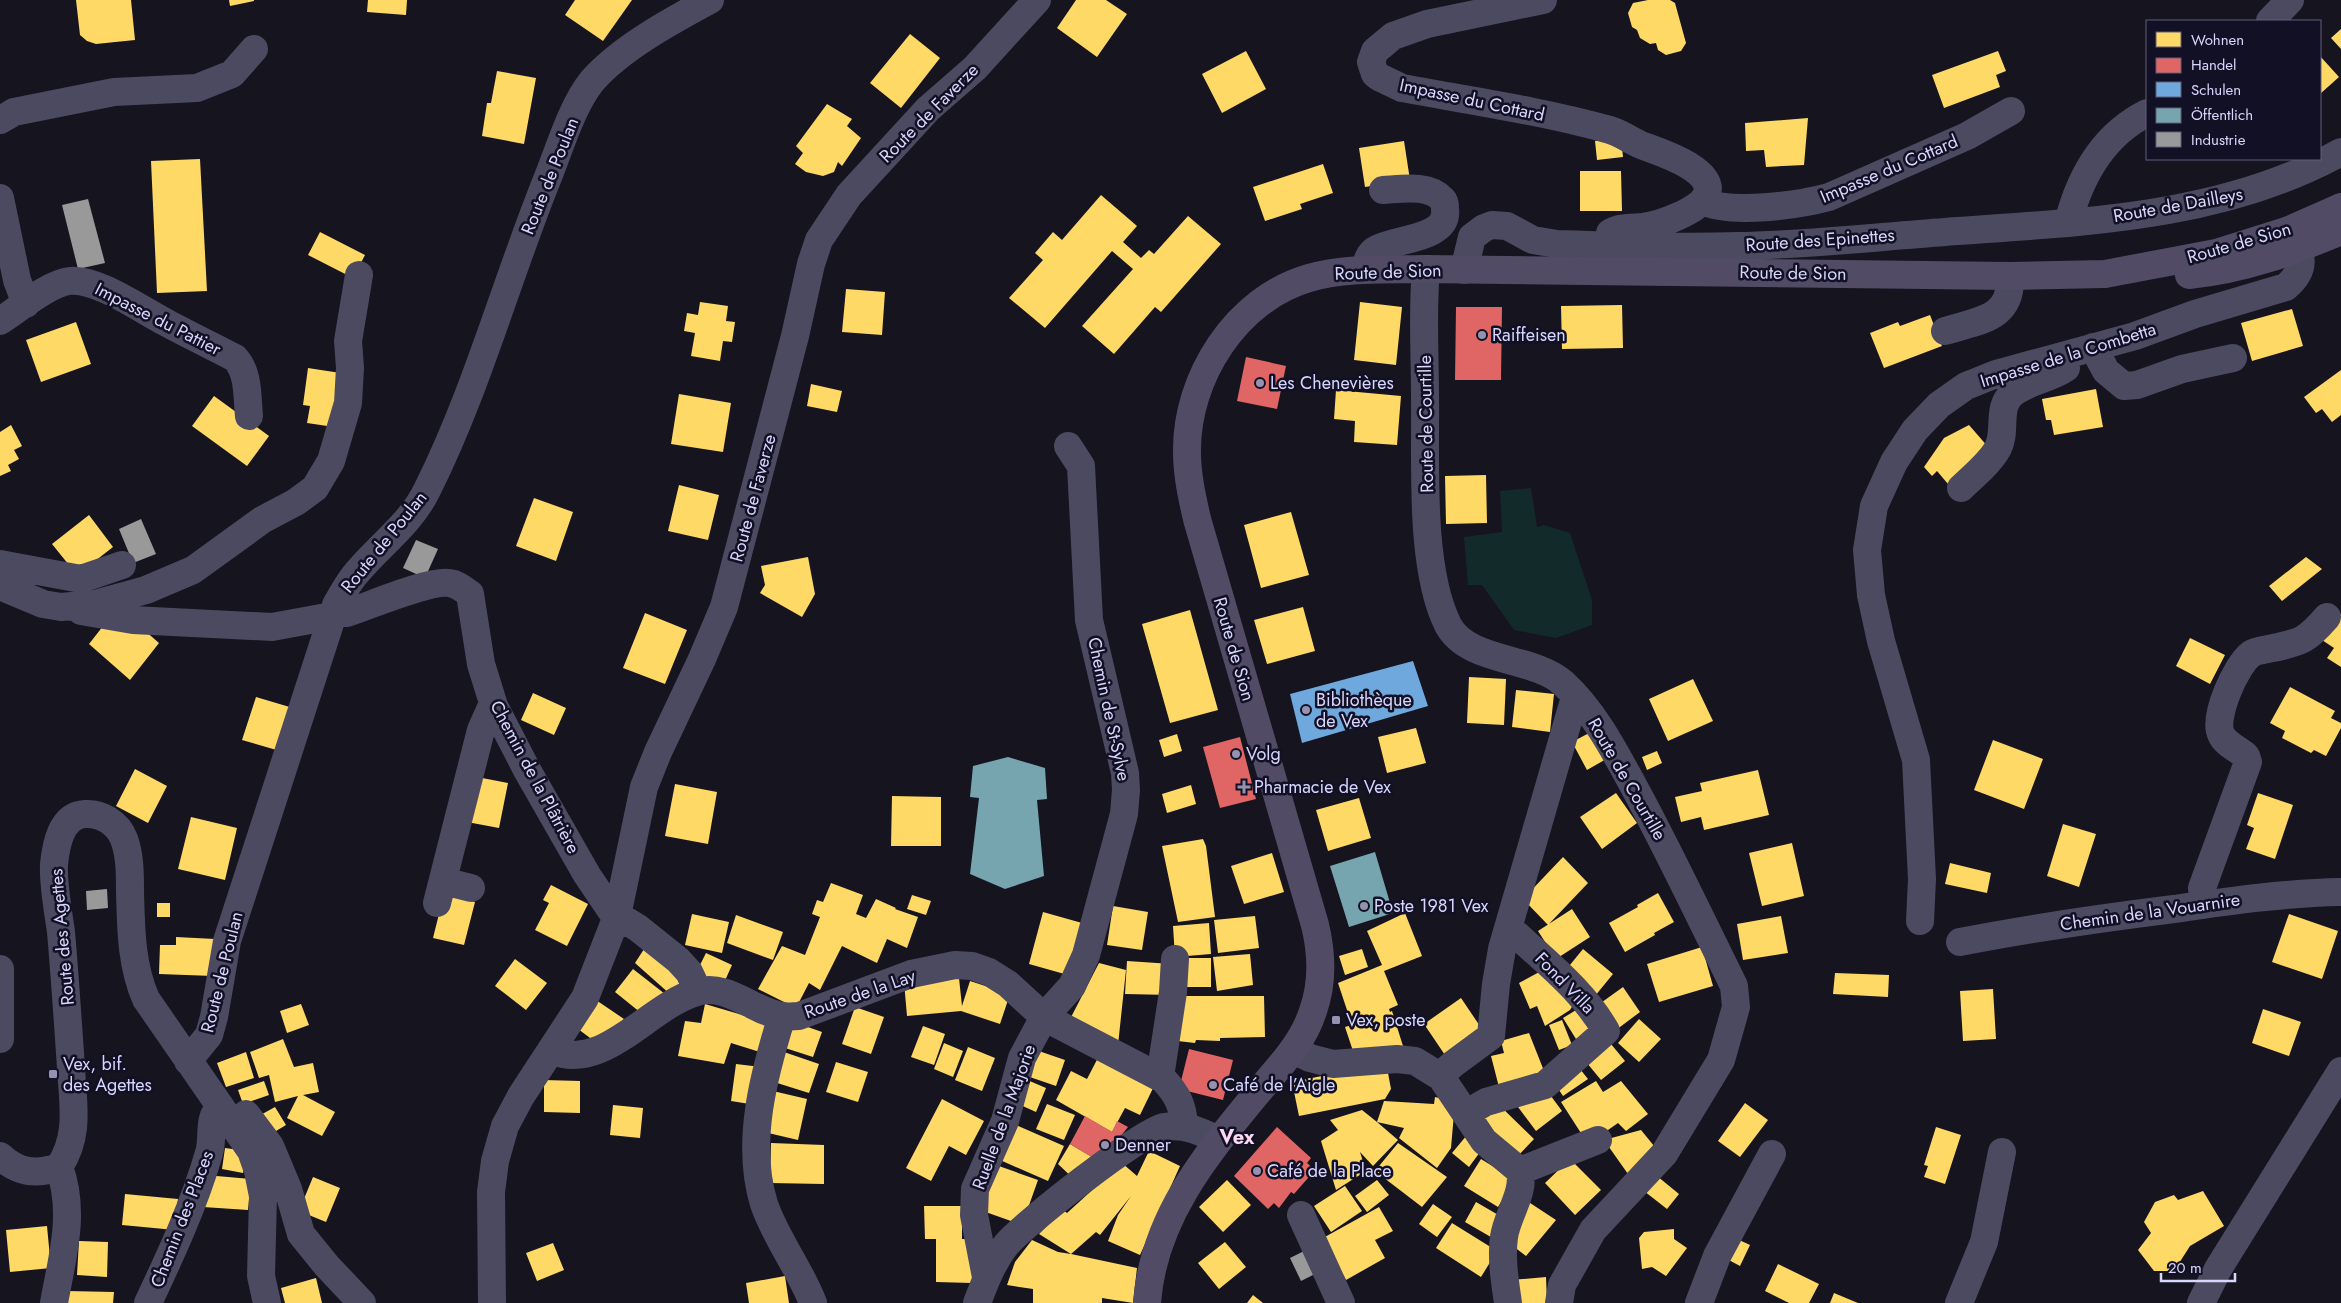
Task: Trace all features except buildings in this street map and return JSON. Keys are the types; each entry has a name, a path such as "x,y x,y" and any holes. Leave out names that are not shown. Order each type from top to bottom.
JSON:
{"main road":[{"name":"Route de Sion","path":"1147,1303 1151,1268 1164,1227 1187,1183 1218,1140 1293,1050 1304,1034 1314,1011 1321,971 1320,949 1197,519 1188,473 1187,438 1193,404 1202,379 1220,346 1240,321 1274,294 1299,282 1326,274 1364,270 1426,269 2010,276 2105,274 2120,277 2158,278 2218,272 2266,260 2341,207"},
{"name":"Route de Sion","path":"2294,240 2341,230"}],"street":[{"name":"Route de Poulan","path":"188,1061 209,1035 214,1017 227,941 333,615 353,577 392,538 427,491 486,350 533,214 571,121 592,81 617,58 679,17 710,0"},
{"name":"Route de Faverze","path":"550,1050 585,998 616,916 644,787 658,752 702,659 729,588 795,336 810,264 819,240 849,195 928,109 975,68 1038,0"},
{"name":"Impasse du Cottard","path":"1543,0 1427,24 1393,36 1375,51 1371,62 1372,68 1379,77 1402,88 1574,121 1613,131 1670,156 1694,169 1702,176 1708,188 1703,201 1724,208 1805,203 1830,197 1966,136 2011,111"},
{"path":"2271,20 2290,0"},
{"path":"0,120 14,112 114,92 197,88 232,74 254,49"},
{"path":"2068,223 2078,188 2098,154 2120,130 2146,114"},
{"name":"Route de Dailleys","path":"2068,223 2162,211 2220,200 2283,180 2341,152"},
{"path":"1364,270 1369,256 1377,249 1435,230 1443,225 1446,217 1444,201 1438,195 1414,188 1383,190"},
{"path":"0,198 17,280 26,304"},
{"path":"1605,246 1607,235 1612,231 1665,222 1703,201"},
{"name":"Route des Epinettes","path":"1464,270 1472,237 1484,228 1492,226 1507,226 1533,240 1544,243 1605,246 1738,246 2068,223"},
{"name":"Impasse de la Combetta","path":"1920,921 1922,879 1916,760 1871,595 1867,550 1874,506 1894,462 1915,430 1939,405 1966,386 1996,374 2082,350 2286,286 2300,272 2301,261 2294,240"},
{"name":"Route de Courtille","path":"1426,269 1427,514 1430,560 1440,603 1449,626 1462,640 1480,650 1547,673 1562,682 1597,722 1674,863 1734,986 1736,1007 1721,1060 1664,1154 1593,1230 1562,1285 1559,1303"},
{"path":"0,586 43,604 60,607 95,604 146,590 194,570 262,520 296,502 315,488 331,460 348,403 350,368 348,341 359,274"},
{"path":"1945,331 1984,318 2003,307 2010,288 2010,276"},
{"name":"Impasse du Pattier","path":"0,321 57,285 71,281 86,283 115,294 167,324 235,358 246,378 249,416"},
{"path":"1961,488 1993,456 1998,448 2002,439 2002,413 2007,400 2013,393 2059,373 2082,350 2124,386 2137,385 2182,369 2233,358"},
{"name":"Chemin de St-Sylve","path":"1044,1018 1072,986 1086,955 1124,814 1126,790 1125,773 1112,709 1088,620 1081,466 1068,446"},
{"path":"0,564 81,579 122,564"},
{"name":"Chemin de la Plâtrière","path":"76,607 80,611 133,620 272,627 347,613 429,586 448,582 461,586 470,594 481,664 494,706 527,770 587,875 606,905 616,916"},
{"path":"2203,905 2202,888 2248,762 2246,756 2226,741 2220,733 2218,721 2227,694 2250,655 2256,651 2296,644 2310,636 2326,617"},
{"path":"1440,1076 1453,1064 1492,1036 1498,967 1575,697"},
{"path":"471,888 440,892 482,730 490,710 494,706"},
{"name":"Route des Agettes","path":"59,1167 69,1153 73,1134 74,1110 68,1005 54,866 58,841 63,829 70,819 84,814 97,816 116,826 124,838 130,867 132,933 137,979 146,999 251,1151 258,1171 264,1208 260,1251 261,1276 267,1303"},
{"name":"Chemin de la Vouarnire","path":"1960,942 2041,927 2203,905 2306,892 2341,892"},
{"path":"616,916 638,928 678,960 688,972 698,991"},
{"name":"Fond Villa","path":"1467,1113 1486,1102 1545,1085 1606,1030 1582,996 1517,935 1508,931"},
{"path":"1160,1077 1173,992 1175,960"},
{"name":"Route de la Lay","path":"550,1050 561,1055 576,1056 601,1050 670,1004 698,991 715,991 782,1016 799,1016 911,974 955,965 972,966 989,972 1008,984 1044,1018 1160,1077 1173,1090 1183,1110 1184,1126"},
{"path":"0,969 0,1039"},
{"path":"782,1016 773,1045 758,1116 758,1172 764,1203 772,1223 805,1283 813,1303"},
{"name":"Ruelle de la Majorie","path":"986,1277 974,1215 976,1189 1005,1122 1022,1058 1044,1018"},
{"path":"492,1303 491,1192 495,1161 506,1126 521,1096 550,1050"},
{"path":"1293,1050 1310,1058 1333,1064 1397,1059 1415,1061 1440,1076 1467,1113 1472,1125 1484,1141 1520,1171 1522,1180 1504,1235 1503,1251 1508,1303"},
{"path":"2201,1303 2218,1269 2341,1071"},
{"name":"Chemin des Places","path":"148,1303 188,1212 210,1152 212,1136 211,1119 214,1112 220,1107"},
{"path":"246,1113 270,1146 288,1189 301,1234 327,1266 362,1303"},
{"path":"977,1303 989,1269 1007,1244 1046,1209 1154,1131 1163,1127 1184,1126 1218,1140"},
{"path":"1520,1171 1598,1140"},
{"path":"1959,1303 1984,1242 2002,1152"},
{"path":"1700,1303 1717,1256 1772,1154"},
{"path":"0,1156 11,1166 26,1172 38,1173 59,1167 67,1191 68,1213 54,1303"},
{"path":"1301,1215 1341,1303"}],"green space":[{"path":"1531,488 1537,527 1544,525 1570,533 1592,600 1592,625 1556,638 1514,630 1482,585 1468,585 1464,537 1502,532 1500,491"}],"place":[{"name":"Raiffeisen","path":"1482,335"},
{"name":"Les Chenevières","path":"1260,383"},
{"name":"Bibliothèque de Vex","path":"1306,710"},
{"name":"Volg","path":"1236,754"},
{"name":"Pharmacie de Vex","path":"1244,787"},
{"name":"Poste 1981 Vex","path":"1364,906"},
{"name":"Vex, poste","path":"1336,1020"},
{"name":"Vex, bif. des Agettes","path":"53,1074"},
{"name":"Café de l’Aigle","path":"1213,1085"},
{"name":"Denner","path":"1105,1145"},
{"name":"Café de la Place","path":"1257,1171"}],"district":[{"name":"Vex","path":"1237,1137"}]}
